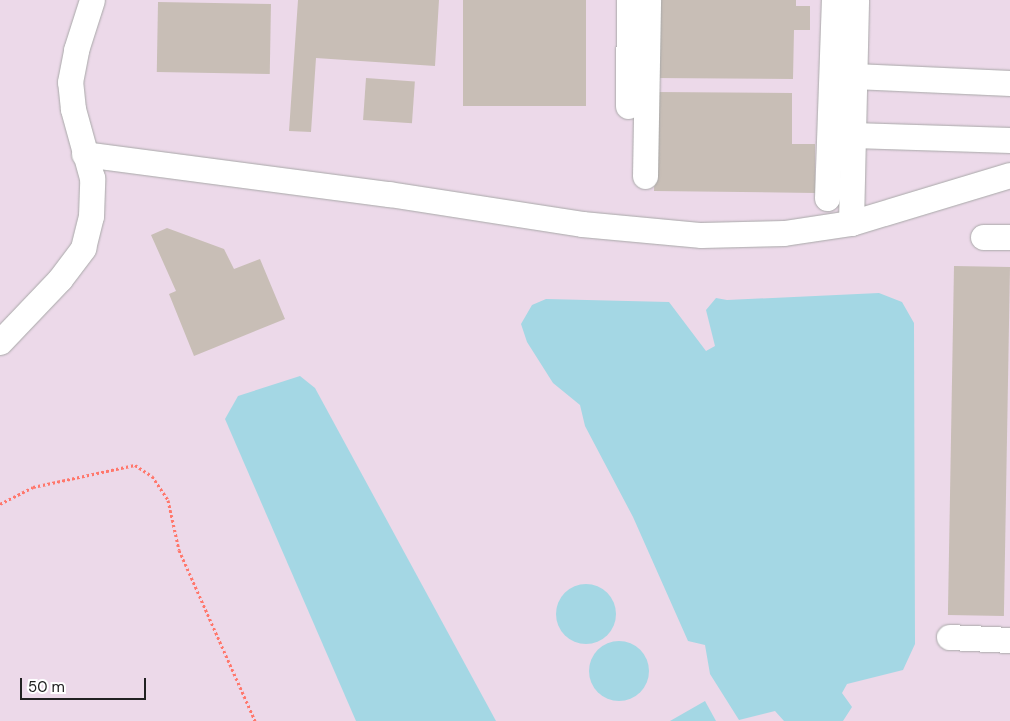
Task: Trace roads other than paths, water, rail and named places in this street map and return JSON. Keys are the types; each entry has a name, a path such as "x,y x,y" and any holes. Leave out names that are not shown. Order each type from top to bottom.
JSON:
{"street":[{"path":"0,342 60,279 83,248 91,216 92,178 73,109 70,82 78,41 92,0"},
{"path":"628,106 629,0"},
{"path":"645,176 648,0"},
{"path":"827,198 834,0"},
{"path":"851,223 856,0"},
{"path":"854,76 1010,83"},
{"path":"853,135 1010,140"},
{"path":"84,154 389,194 582,224 701,235 784,233 851,223 1010,175"},
{"path":"983,237 1010,237"},
{"path":"948,637 1010,640"}],"water":[{"path":"879,293 902,302 914,323 915,644 903,670 847,684 842,693 852,707 843,721 784,721 775,711 739,720 710,674 705,645 688,641 633,517 585,426 580,405 553,383 527,342 521,324 532,305 546,299 669,302 706,351 715,346 706,310 716,298 727,300"},
{"path":"300,376 315,388 496,721 356,721 225,419 238,396"},
{"path":"580,584 592,584 603,589 611,597 616,608 614,626 603,639 592,644 580,644 569,639 561,631 556,620 556,608 561,597 569,589"},
{"path":"613,641 625,641 636,646 644,654 649,665 647,683 636,696 625,701 613,701 602,696 594,688 589,677 589,665 594,654 602,646"},
{"path":"705,701 716,721 670,721"}]}
